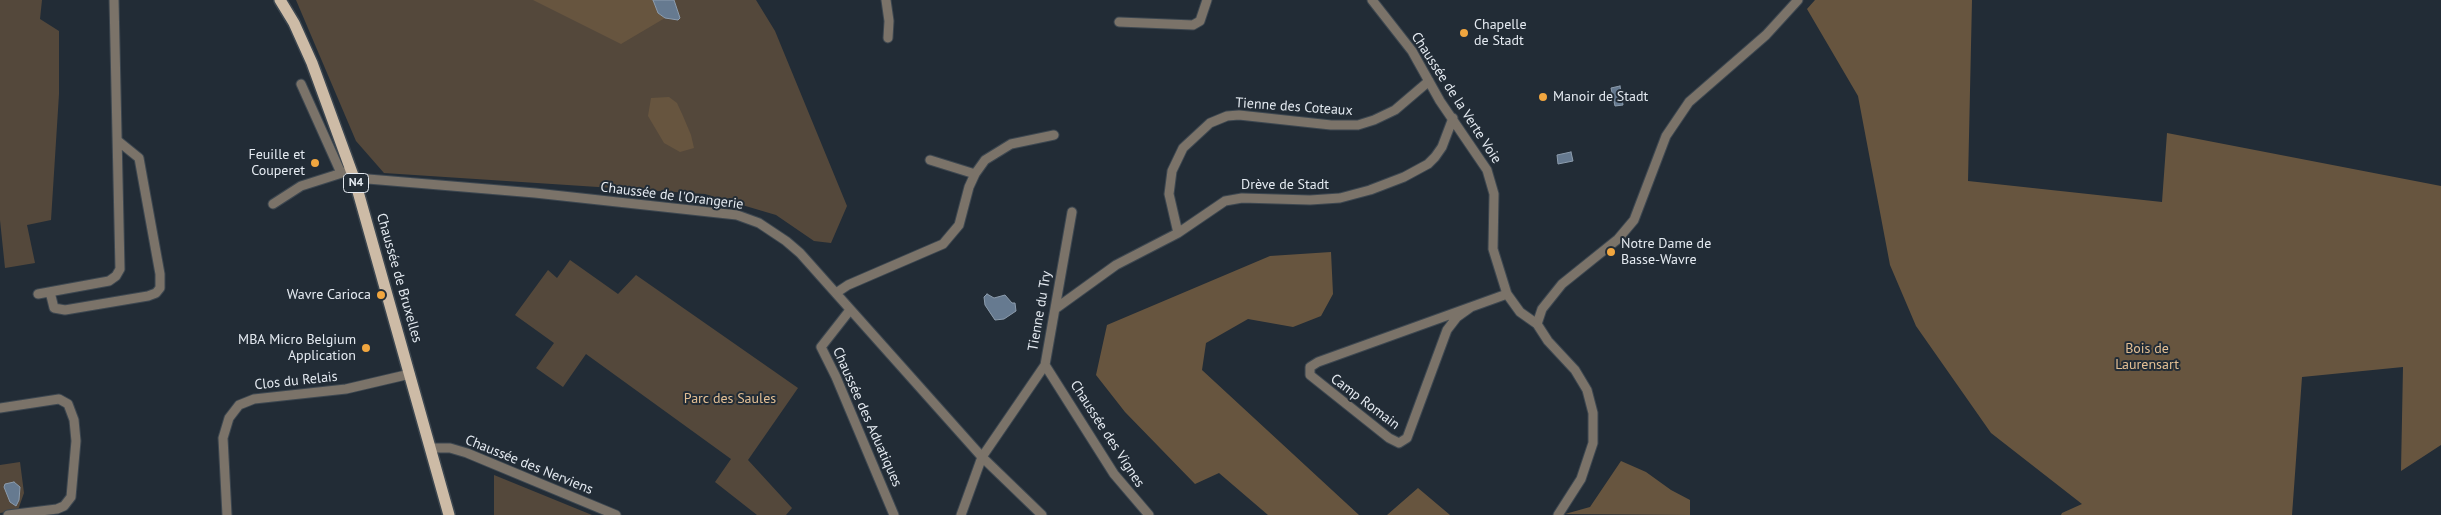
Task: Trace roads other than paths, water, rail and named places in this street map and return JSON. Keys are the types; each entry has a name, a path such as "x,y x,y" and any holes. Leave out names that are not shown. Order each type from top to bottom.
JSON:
{"main road":[{"name":"Chaussée de Bruxelles","path":"280,0 294,22 312,63 349,174 410,374 449,515"}],"street":[{"path":"38,294 109,280 119,273 121,257 114,0"},
{"path":"886,0 889,21 888,38"},
{"path":"1119,22 1193,25 1200,21 1207,0"},
{"name":"Chaussée de la Verte Voie","path":"1372,0 1412,51 1484,164 1490,179 1495,202 1492,249 1507,294 1520,312 1537,324 1548,341 1582,379 1590,400 1594,426 1593,443 1585,469 1558,515"},
{"path":"1537,324 1542,309 1562,284 1618,239 1634,220 1666,136 1689,102 1766,35 1798,0"},
{"name":"Tienne des Coteaux","path":"1178,233 1169,194 1172,171 1183,148 1210,123 1227,116 1239,115 1331,125 1358,125 1395,110 1430,82"},
{"path":"301,84 349,174"},
{"name":"Drève de Stadt","path":"1055,309 1116,265 1178,233 1216,206 1230,200 1248,198 1310,200 1340,198 1365,192 1404,177 1428,164 1435,157 1442,147 1453,118"},
{"path":"836,293 848,285 936,248 949,240 959,225 969,187 975,174 986,160 1002,148 1054,135"},
{"path":"50,292 54,308 65,310 148,296 156,293 160,288 160,274 139,158 118,141"},
{"path":"930,160 975,174"},
{"name":"Chaussée de l'Orangerie","path":"273,204 301,186 349,174 368,179 490,188 737,215 759,223 786,241 836,293 982,457 1042,515"},
{"name":"Tienne du Try","path":"961,515 982,457 1045,365 1072,212"},
{"name":"Camp Romain","path":"1471,307 1457,317 1446,330 1407,438 1399,443 1389,438 1310,375 1310,367 1318,362 1507,294"},
{"name":"Chaussée des Aduatiques","path":"850,310 821,347 836,377 894,515"},
{"name":"Chaussée des Vignes","path":"1045,365 1114,474 1148,515"},
{"name":"Clos du Relais","path":"227,515 223,438 228,418 239,405 254,399 346,389 410,374"},
{"path":"0,408 59,399 68,404 74,420 76,440 71,497 64,506 57,509 8,515"},
{"name":"Chaussée des Nerviens","path":"430,448 450,448 467,453 616,515"}],"water":[{"path":"653,0 674,0 680,18 678,20 665,18 658,13"},
{"path":"1620,86 1623,105 1615,106 1611,88"},
{"path":"1571,152 1573,161 1558,164 1557,155"},
{"path":"987,294 994,298 1005,295 1012,303 1015,303 1016,311 1004,319 995,320 985,305 984,297"},
{"path":"14,482 20,487 19,500 16,506 10,502 4,487 5,484"}],"place":[{"name":"Chapelle de Stadt","path":"1464,33"},
{"name":"Manoir de Stadt","path":"1543,97"},
{"name":"Feuille et Couperet","path":"315,163"},
{"name":"Notre Dame de Basse-Wavre","path":"1611,252"},
{"name":"Wavre Carioca","path":"381,295"},
{"name":"MBA Micro Belgium Application","path":"366,348"}],"park label":[{"name":"Bois de Laurensart","path":"2147,358"},
{"name":"Parc des Saules","path":"730,399"}]}
